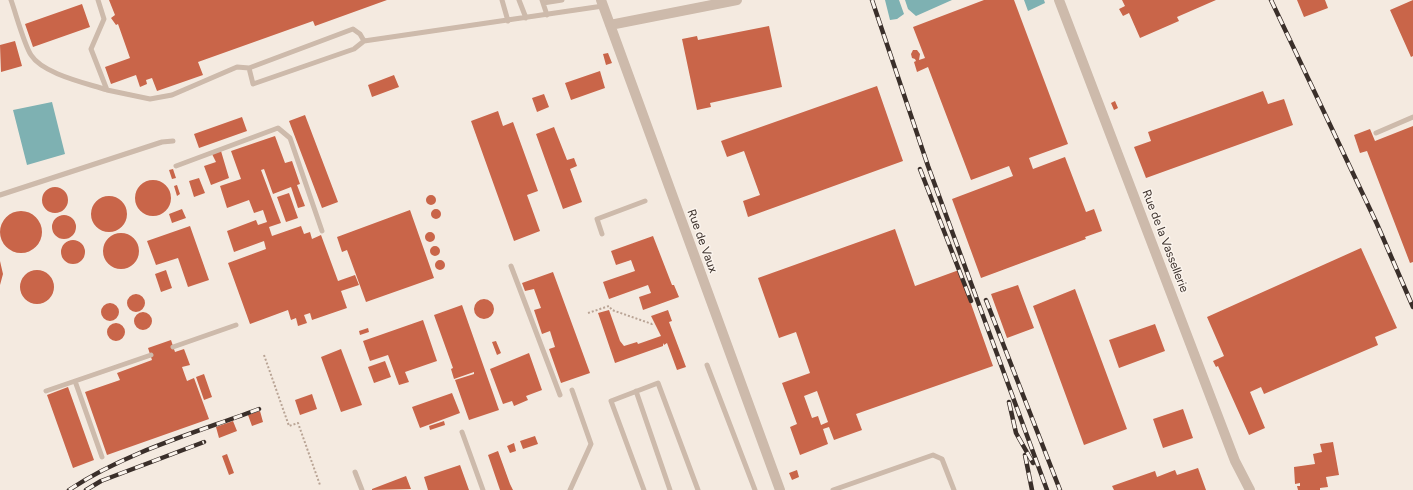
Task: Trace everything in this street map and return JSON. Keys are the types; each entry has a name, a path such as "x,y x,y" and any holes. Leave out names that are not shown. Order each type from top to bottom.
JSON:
{"street":[{"path":"610,25 737,0"},
{"name":"Rue de la Vassellerie","path":"1059,0 1235,461 1250,490"},
{"name":"Rue de Vaux","path":"602,3 780,490"}],"lane":[{"path":"10,0 31,55 47,70 107,90 150,99 172,95 238,67 249,68 353,29 360,34 364,41"},
{"path":"98,0 104,19 91,49 107,90"},
{"path":"502,0 508,21"},
{"path":"519,0 526,18"},
{"path":"547,15 542,2 562,0"},
{"path":"249,68 253,84 354,49 364,41 547,15 602,3"},
{"path":"1376,133 1413,117"},
{"path":"176,166 278,128 290,138 322,230"},
{"path":"0,195 162,142 173,141"},
{"path":"602,234 597,219 645,201"},
{"path":"511,266 560,395"},
{"path":"173,347 236,325"},
{"path":"46,391 151,355"},
{"path":"707,365 755,490"},
{"path":"75,381 102,457"},
{"path":"644,490 611,401 658,383 695,489"},
{"path":"570,490 592,444 572,390"},
{"path":"636,391 670,490"},
{"path":"462,432 483,490"},
{"path":"833,490 933,455 942,460 954,490"},
{"path":"355,472 362,490"}],"path":[{"path":"588,313 609,306 612,310 654,324"},
{"path":"264,355 289,426 298,423 320,486"}],"water":[{"path":"885,0 899,0 904,14 897,19 890,20"},
{"path":"905,0 952,0 916,16 908,9"},
{"path":"1024,0 1044,0 1045,3 1028,11"},
{"path":"52,102 65,154 27,165 13,110"}],"building":[{"path":"109,0 387,0 315,26 313,21 198,62 203,75 157,91 152,78 146,80 147,84 140,87 136,75 111,84 105,67 130,58 118,24 116,25 111,18 115,15"},
{"path":"984,0 1014,0 1068,144 1029,158 1033,169 1065,157 1086,212 1094,209 1102,231 1085,237 1086,239 981,278 952,199 1013,176 1009,166 971,180 928,67 917,72 914,62 916,61 912,58 911,54 913,50 917,50 920,54 919,60 925,58 913,27"},
{"path":"1122,0 1216,0 1177,17 1179,21 1140,38 1129,13 1123,16 1119,9 1125,6"},
{"path":"1297,0 1325,0 1328,8 1304,17"},
{"path":"1413,0 1413,56 1411,57 1390,10"},
{"path":"82,4 90,27 33,47 25,24"},
{"path":"769,26 782,87 710,103 711,107 697,110 682,39 697,36 698,40"},
{"path":"15,41 22,66 1,72 0,45"},
{"path":"608,53 612,63 606,65 603,54"},
{"path":"600,71 605,88 571,100 565,83"},
{"path":"394,75 399,87 372,97 368,85"},
{"path":"877,86 903,161 748,217 743,201 760,195 744,151 727,157 721,141"},
{"path":"1263,91 1268,104 1284,99 1293,125 1146,178 1134,147 1151,141 1148,132"},
{"path":"544,94 549,107 537,112 532,98"},
{"path":"1115,101 1118,108 1114,110 1111,103"},
{"path":"498,111 503,126 513,122 538,191 527,195 540,231 514,241 471,121"},
{"path":"305,115 338,202 322,208 289,121"},
{"path":"242,117 247,131 199,148 194,134"},
{"path":"1413,126 1413,262 1410,263 1367,151 1360,153 1354,135 1370,129 1375,141"},
{"path":"554,127 567,160 574,158 577,166 570,169 582,202 563,209 536,134"},
{"path":"275,136 285,163 292,161 300,184 297,185 305,206 298,208 291,187 273,194 264,169 261,170 281,223 269,227 272,236 301,226 304,234 310,232 312,239 321,235 338,281 355,275 359,285 341,291 347,308 312,320 310,313 304,315 307,323 298,326 296,318 291,320 288,310 250,324 228,263 266,249 264,241 234,252 227,231 256,220 258,225 267,222 263,210 254,213 249,200 227,208 220,186 241,179 231,151"},
{"path":"221,151 229,178 211,185 204,166 216,162 212,154"},
{"path":"173,169 176,178 172,179 169,170"},
{"path":"199,178 205,193 194,197 189,181"},
{"path":"153,180 166,185 171,198 166,211 153,216 140,211 135,198 140,185"},
{"path":"177,185 180,194 177,196 174,186"},
{"path":"55,187 64,191 68,200 64,209 55,213 46,209 42,200 46,191"},
{"path":"289,193 298,218 286,222 277,197"},
{"path":"431,195 436,200 431,205 426,200"},
{"path":"109,196 122,201 127,214 122,227 109,232 96,227 91,214 96,201"},
{"path":"182,209 186,218 172,223 169,214"},
{"path":"434,209 438,209 441,214 438,219 434,219 431,216 431,212"},
{"path":"410,210 434,278 366,302 347,250 342,252 337,237"},
{"path":"17,211 25,211 33,214 39,220 42,232 39,244 33,250 25,253 17,253 9,250 3,244 0,236 0,228 3,220 9,214"},
{"path":"59,215 69,215 76,222 76,232 69,239 59,239 52,232 52,222"},
{"path":"190,226 209,280 188,287 178,258 156,265 147,241"},
{"path":"895,229 915,286 959,270 993,366 856,414 862,430 834,440 829,427 823,429 828,444 800,455 790,427 797,424 782,383 810,373 796,332 779,338 758,278","holes":["817,391 828,422 821,425 818,416 812,418 804,396"]},
{"path":"430,232 435,237 430,242 425,237"},
{"path":"121,233 134,238 139,251 134,264 121,269 108,264 103,251 108,238"},
{"path":"653,236 672,285 674,285 679,297 643,310 639,297 651,293 648,285 609,299 603,282 635,271 631,260 616,265 611,251"},
{"path":"73,240 82,243 85,252 82,261 73,264 64,261 61,252 64,243"},
{"path":"435,246 440,251 435,256 430,251"},
{"path":"1361,248 1397,328 1375,337 1378,345 1264,394 1261,387 1250,392 1265,428 1249,435 1218,366 1216,367 1213,361 1224,356 1207,317"},
{"path":"438,260 442,260 445,265 442,270 438,270 435,267 435,263"},
{"path":"0,261 3,274 0,285"},
{"path":"37,270 49,275 54,287 49,299 37,304 25,299 20,287 25,275"},
{"path":"166,270 172,288 161,292 155,274"},
{"path":"553,272 590,373 561,383 549,349 555,347 550,331 542,334 534,310 541,308 534,289 525,291 522,283"},
{"path":"1018,285 1034,328 1007,338 991,294"},
{"path":"1075,289 1127,429 1084,445 1033,306"},
{"path":"136,294 142,297 145,303 142,309 136,312 130,309 127,303 130,297"},
{"path":"484,299 491,302 494,309 491,316 484,319 477,316 474,309 477,302"},
{"path":"110,303 116,306 119,312 116,318 110,321 104,318 101,312 104,306"},
{"path":"462,305 499,410 469,420 455,380 474,374 474,372 454,379 451,369 453,368 434,315"},
{"path":"609,310 620,341 624,346 637,342 638,344 661,336 651,316 668,310 672,321 669,322 686,367 677,370 667,343 664,345 663,343 663,346 615,363 598,313"},
{"path":"143,312 149,315 152,321 149,327 143,330 137,327 134,321 137,315"},
{"path":"423,320 437,361 405,372 409,382 399,385 388,355 370,361 363,341"},
{"path":"116,323 122,326 125,332 122,338 116,341 110,338 107,332 110,326"},
{"path":"1155,324 1165,351 1119,368 1109,340"},
{"path":"368,328 369,332 360,335 359,331"},
{"path":"171,340 175,352 184,349 190,365 182,367 187,381 194,378 209,419 107,455 85,392 120,380 117,373 152,360 148,348"},
{"path":"496,341 501,353 497,355 492,342"},
{"path":"341,349 362,405 341,412 321,357"},
{"path":"529,353 542,390 526,396 528,400 514,406 512,401 503,404 490,369"},
{"path":"385,361 391,377 374,383 368,367"},
{"path":"204,374 212,397 204,400 196,377"},
{"path":"68,387 94,460 73,468 47,395"},
{"path":"452,393 460,413 420,428 412,407"},
{"path":"312,394 317,409 300,415 295,400"},
{"path":"1183,409 1193,438 1163,448 1153,419"},
{"path":"260,411 263,422 252,426 248,415"},
{"path":"233,421 237,431 219,438 216,427"},
{"path":"444,421 445,425 430,430 429,426"},
{"path":"535,436 538,444 523,449 520,441"},
{"path":"1333,442 1339,475 1326,477 1328,487 1320,488 1320,490 1298,490 1297,486 1300,486 1300,483 1295,484 1294,467 1315,464 1313,454 1322,452 1320,444"},
{"path":"514,443 516,451 510,453 507,446"},
{"path":"498,451 513,490 500,490 488,455"},
{"path":"227,454 234,473 229,475 222,456"},
{"path":"460,465 469,490 428,490 424,477"},
{"path":"1198,468 1206,490 1114,490 1112,486 1155,471 1157,477 1175,470 1177,475"},
{"path":"797,470 799,477 792,480 789,473"},
{"path":"406,476 411,489 372,490 372,489"}],"railway":[{"path":"872,0 928,166 1047,490"},
{"path":"1271,0 1377,224 1413,307"},
{"path":"920,169 971,301"},
{"path":"986,300 1060,490"},
{"path":"1009,402 1016,433 1033,463"},
{"path":"69,490 137,454 259,409"},
{"path":"86,490 101,481 204,442"},
{"path":"1025,455 1032,490"}]}
